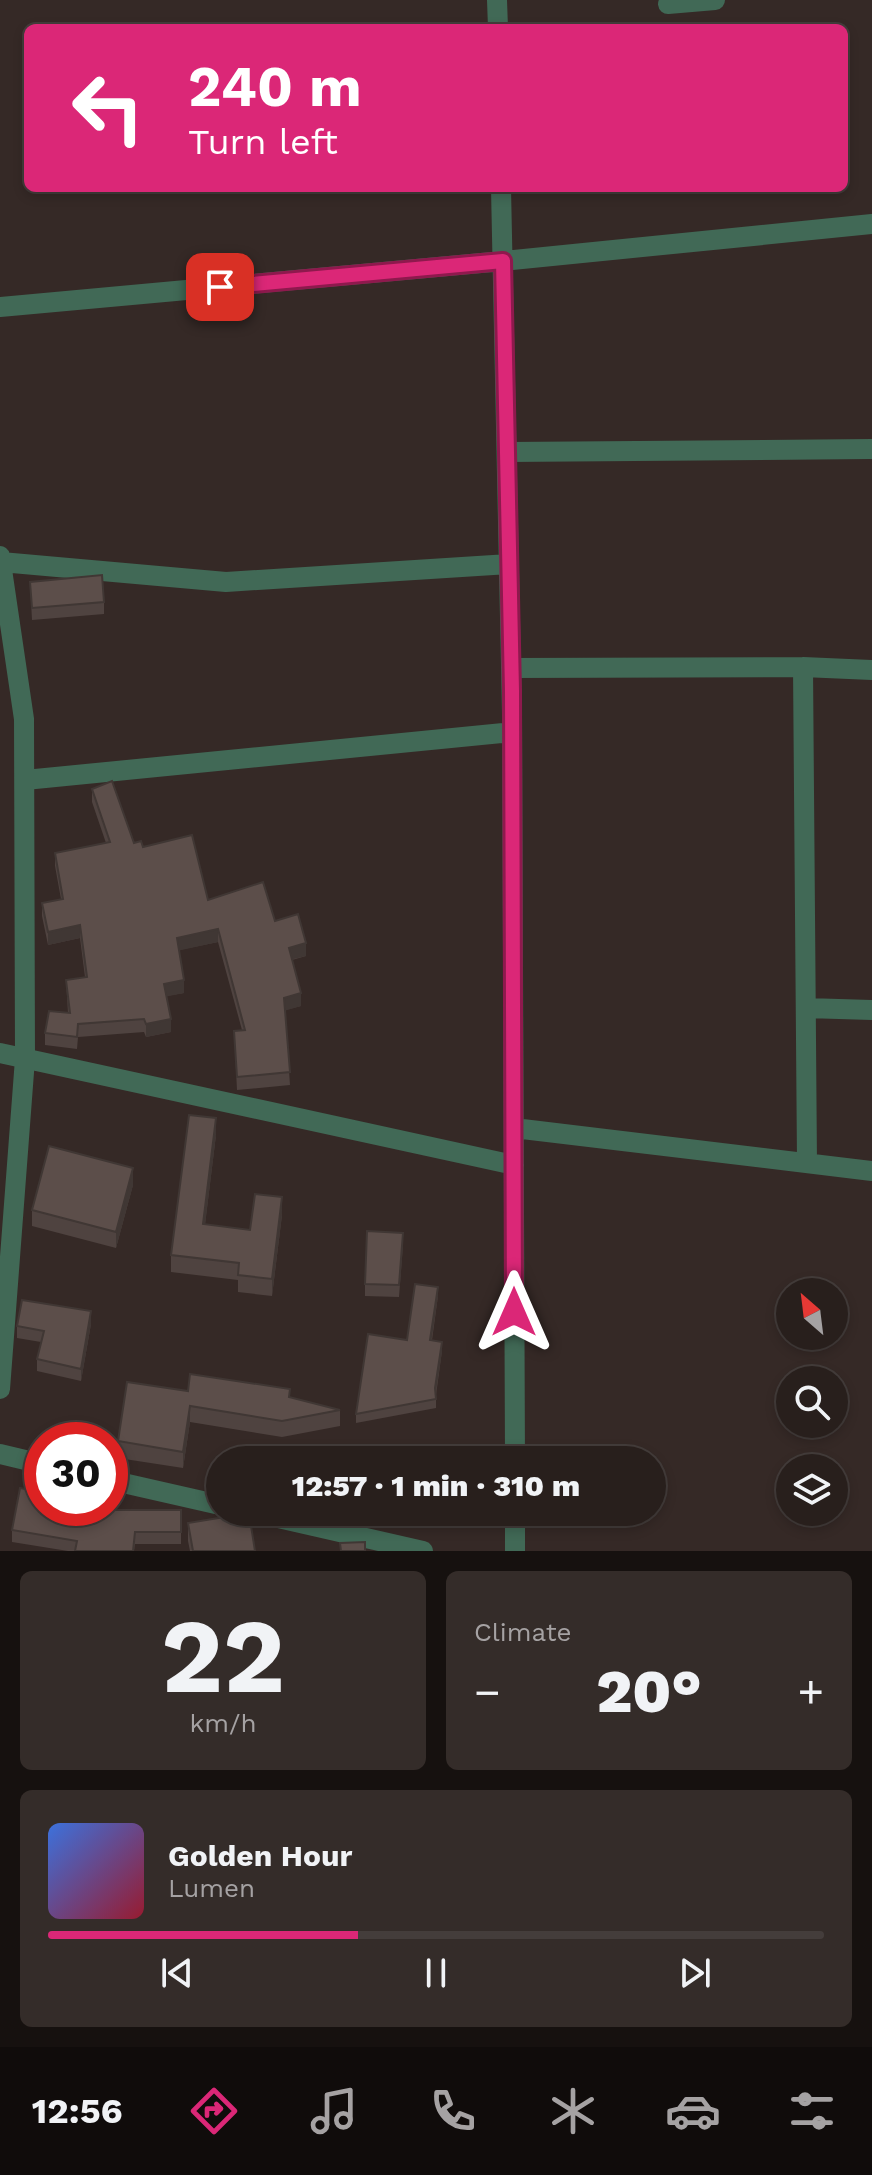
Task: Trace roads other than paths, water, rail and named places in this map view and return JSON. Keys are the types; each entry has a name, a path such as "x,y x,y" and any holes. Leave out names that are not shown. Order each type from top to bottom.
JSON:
{"street":[{"path":"497,0 498,24"},
{"path":"668,4 715,0"},
{"path":"501,192 512,732 515,1446"},
{"path":"0,307 872,224"},
{"path":"507,452 872,449"},
{"path":"0,556 10,686 24,719 25,780 25,1059 0,1389"},
{"path":"1,562 226,582 509,564"},
{"path":"511,668 803,667 872,670"},
{"path":"803,667 807,1163"},
{"path":"25,780 512,732"},
{"path":"806,1008 872,1010"},
{"path":"0,1053 514,1165"},
{"path":"514,1128 872,1171"},
{"path":"0,1454 24,1460"},
{"path":"128,1484 206,1502"},
{"path":"313,1526 423,1551"},
{"path":"515,1526 515,1551"}]}
